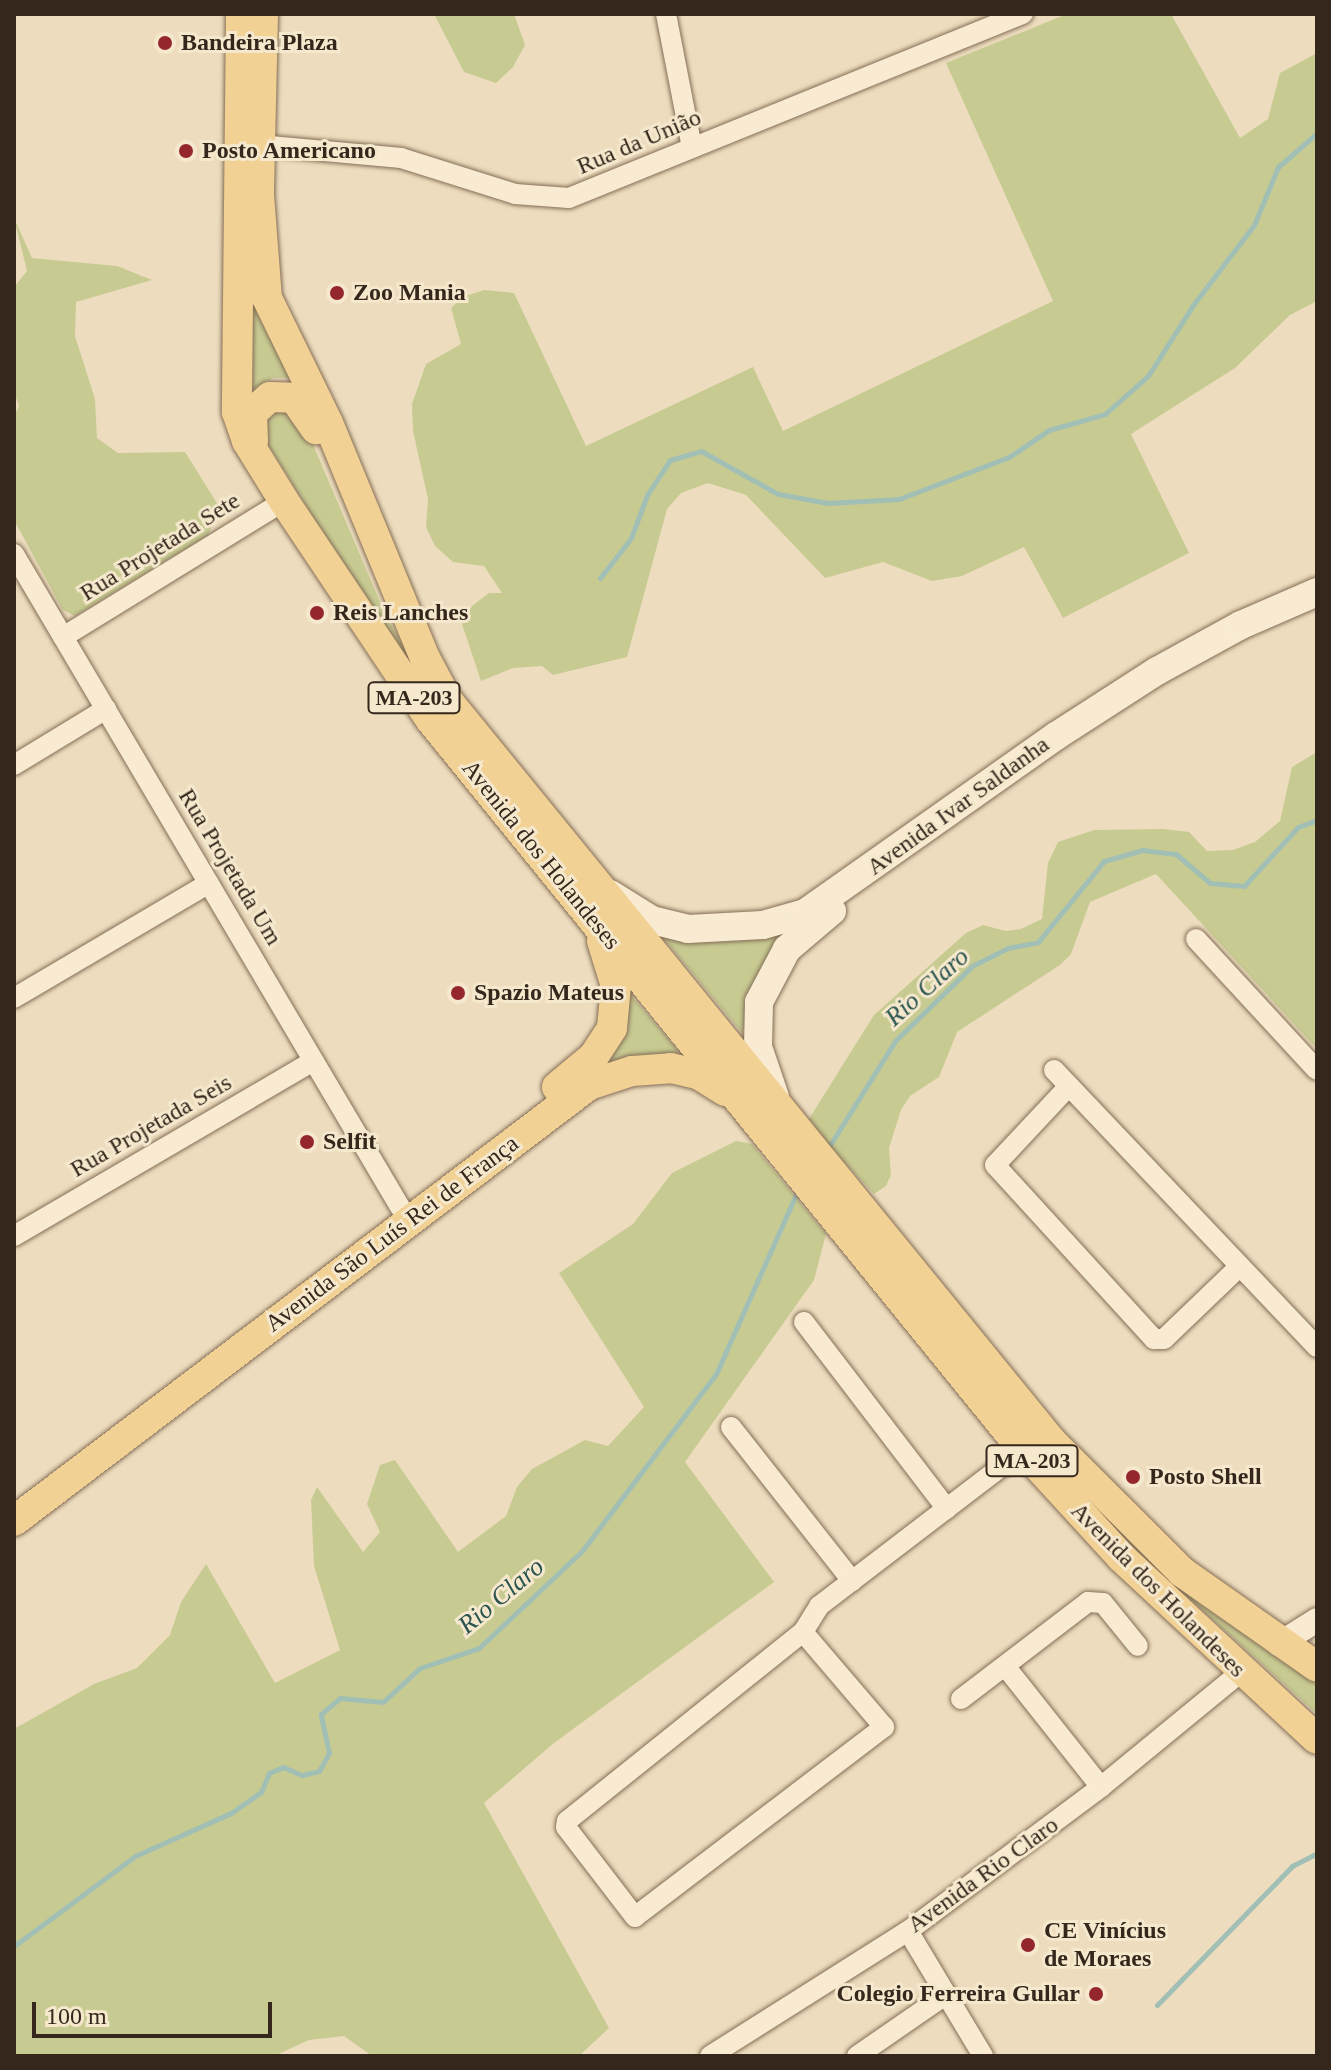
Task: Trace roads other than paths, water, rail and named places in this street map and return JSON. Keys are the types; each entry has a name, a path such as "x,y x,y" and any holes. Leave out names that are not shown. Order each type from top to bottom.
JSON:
{"main road":[{"name":"Avenida dos Holandeses","path":"241,14 237,407 244,435 284,501 406,688 587,911 1085,1478 1182,1572 1279,1644 1317,1667"},
{"name":"Avenida dos Holandeses","path":"263,14 259,145 261,245 269,305 328,423 425,658 457,714 589,877 1023,1450 1121,1557 1241,1672 1317,1739"},
{"path":"264,469 251,434 252,413 265,399 289,396 307,411 425,658"},
{"name":"Avenida Ivar Saldanha","path":"589,877 637,913 688,929 763,925 805,913 1056,736 1157,671 1241,625 1317,592"},
{"name":"Avenida Ivar Saldanha","path":"785,1136 763,1067 755,1020 768,978 798,939 1074,738 1245,635 1317,603"},
{"name":"Avenida São Luís Rei de França","path":"14,1501 586,1065 604,1043 615,1014 616,986 606,950 587,911"},
{"name":"Avenida São Luís Rei de França","path":"14,1521 589,1085 632,1071 690,1072 727,1093 785,1136"}],"street":[{"path":"666,14 692,148"},
{"name":"Rua da União","path":"259,145 401,158 515,194 560,200 1023,14"},
{"name":"Rua Projetada Sete","path":"63,637 284,501"},
{"name":"Rua Projetada Um","path":"14,554 400,1207"},
{"path":"14,765 106,709"},
{"path":"14,998 209,883"},
{"path":"1196,939 1317,1070"},
{"name":"Rua Projetada Seis","path":"15,1232 314,1061"},
{"path":"1054,1070 1317,1347"},
{"path":"1069,1086 995,1165 1154,1339 1164,1339 1240,1266"},
{"path":"804,1322 947,1509"},
{"path":"731,1427 852,1581"},
{"path":"803,1632 884,1727 635,1917 566,1824 803,1632 819,1606 1023,1450"},
{"path":"961,1699 1096,1600 1138,1646"},
{"path":"1279,1644 1317,1620"},
{"path":"1005,1666 1101,1787"},
{"name":"Avenida Rio Claro","path":"710,2056 908,1931 1101,1787 1241,1672"},
{"path":"908,1931 983,2056"},
{"path":"857,2056 947,1994"}],"waterway":[{"path":"600,578 631,538 647,495 670,460 701,451 778,494 828,503 899,499 1009,457 1049,430 1105,414 1148,376 1193,305 1254,225 1278,167 1317,133"},
{"name":"Rio Claro","path":"828,1148 895,1041 972,966 1008,948 1038,942 1104,861 1142,850 1176,854 1210,883 1244,886 1298,827 1317,820"},
{"name":"Rio Claro","path":"14,1946 135,1856 231,1813 261,1792 269,1773 283,1767 302,1775 319,1771 329,1753 321,1714 340,1698 383,1702 420,1668 479,1648 582,1551 716,1374 797,1192"},
{"path":"1157,2005 1292,1866 1317,1853"}],"place":[{"name":"Bandeira Plaza","path":"165,43"},
{"name":"Posto Americano","path":"186,151"},
{"name":"Zoo Mania","path":"337,293"},
{"name":"Reis Lanches","path":"317,613"},
{"name":"Spazio Mateus","path":"458,993"},
{"name":"Selfit","path":"307,1142"},
{"name":"Posto Shell","path":"1133,1477"},
{"name":"CE Vinícius de Moraes","path":"1028,1945"},
{"name":"Colegio Ferreira Gullar","path":"1096,1994"}]}
